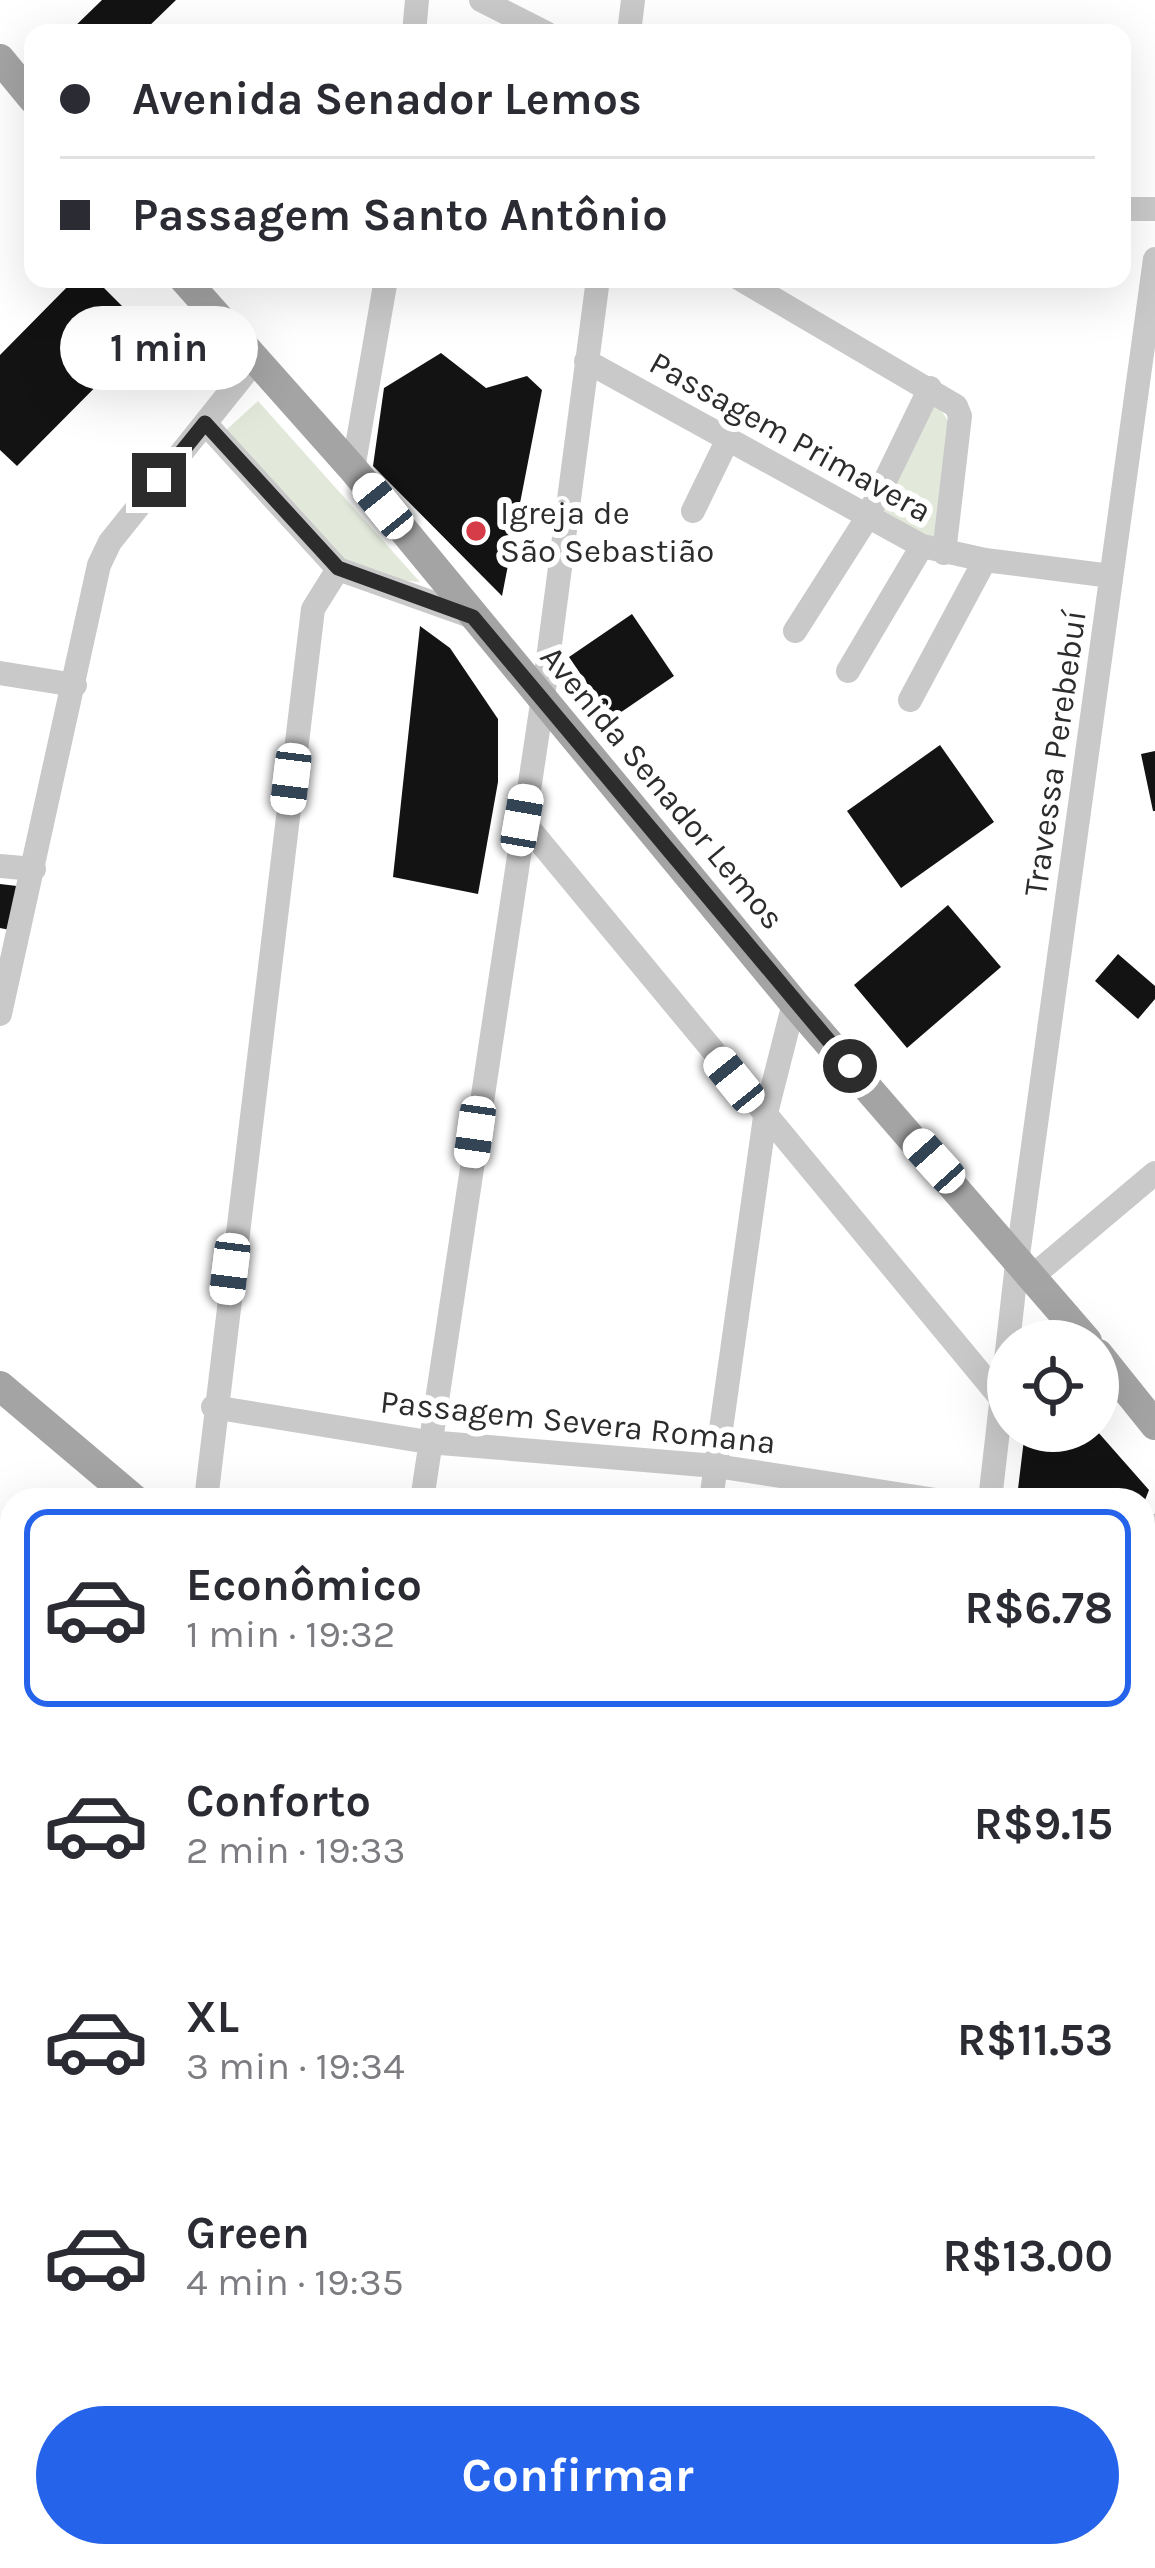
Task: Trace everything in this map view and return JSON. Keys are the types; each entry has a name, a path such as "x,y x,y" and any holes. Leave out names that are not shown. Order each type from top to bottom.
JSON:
{"main road":[{"name":"Avenida Senador Lemos","path":"192,288 353,469 794,1003 1070,1320"},
{"path":"1119,1380 1155,1425"},
{"path":"0,1386 121,1488"}],"street":[{"path":"481,0 528,24"},
{"name":"Travessa Perebebuí","path":"1015,1320 1026,1265 1112,576 1144,398 1155,259"},
{"path":"353,469 384,288"},
{"path":"423,1488 544,697 597,288"},
{"path":"756,288 952,401 960,416 933,550 848,671"},
{"name":"Passagem Primavera","path":"586,361 933,550 1112,576"},
{"path":"0,1014 90,602 110,542 254,362"},
{"path":"795,631 867,518 930,388"},
{"path":"205,423 338,568 473,617"},
{"path":"693,511 728,441"},
{"path":"910,700 985,560"},
{"path":"207,1488 213,1407 313,609 338,568"},
{"path":"0,673 75,685"},
{"path":"522,820 987,1382"},
{"path":"0,866 34,869"},
{"path":"713,1488 765,1117 794,1003"},
{"path":"1026,1265 1155,1173"},
{"name":"Passagem Severa Romana","path":"213,1407 428,1442 716,1466 858,1488"},
{"name":"Travessa Perebebuí","path":"991,1488 995,1452"}],"shaded area":[{"path":"930,394 949,422 936,535 927,541 877,515"},
{"path":"258,401 420,582 374,578 345,560 224,432"}],"building":[{"path":"102,0 176,0 151,24 77,24"},
{"path":"66,288 104,288 149,333 17,466 0,450 0,355"},
{"name":"Igreja de São Sebastião","path":"441,353 486,388 527,376 542,390 502,596 373,466 384,388"},
{"path":"632,614 674,676 611,719 569,657"},
{"path":"420,626 450,648 498,719 498,782 478,894 393,877"},
{"path":"940,745 994,822 901,888 847,811"},
{"path":"1155,751 1155,811 1153,811 1141,754"},
{"path":"0,884 17,886 15,931 0,928"},
{"path":"948,905 1001,967 907,1048 854,985"},
{"path":"1118,954 1155,986 1155,999 1138,1019 1095,981"},
{"path":"1022,1452 1116,1452 1147,1488 1018,1488"}],"place":[{"name":"Igreja de São Sebastião","path":"476,531"}],"route":[{"path":"159,480 205,423 338,568 358,580 473,617 850,1066"}]}
